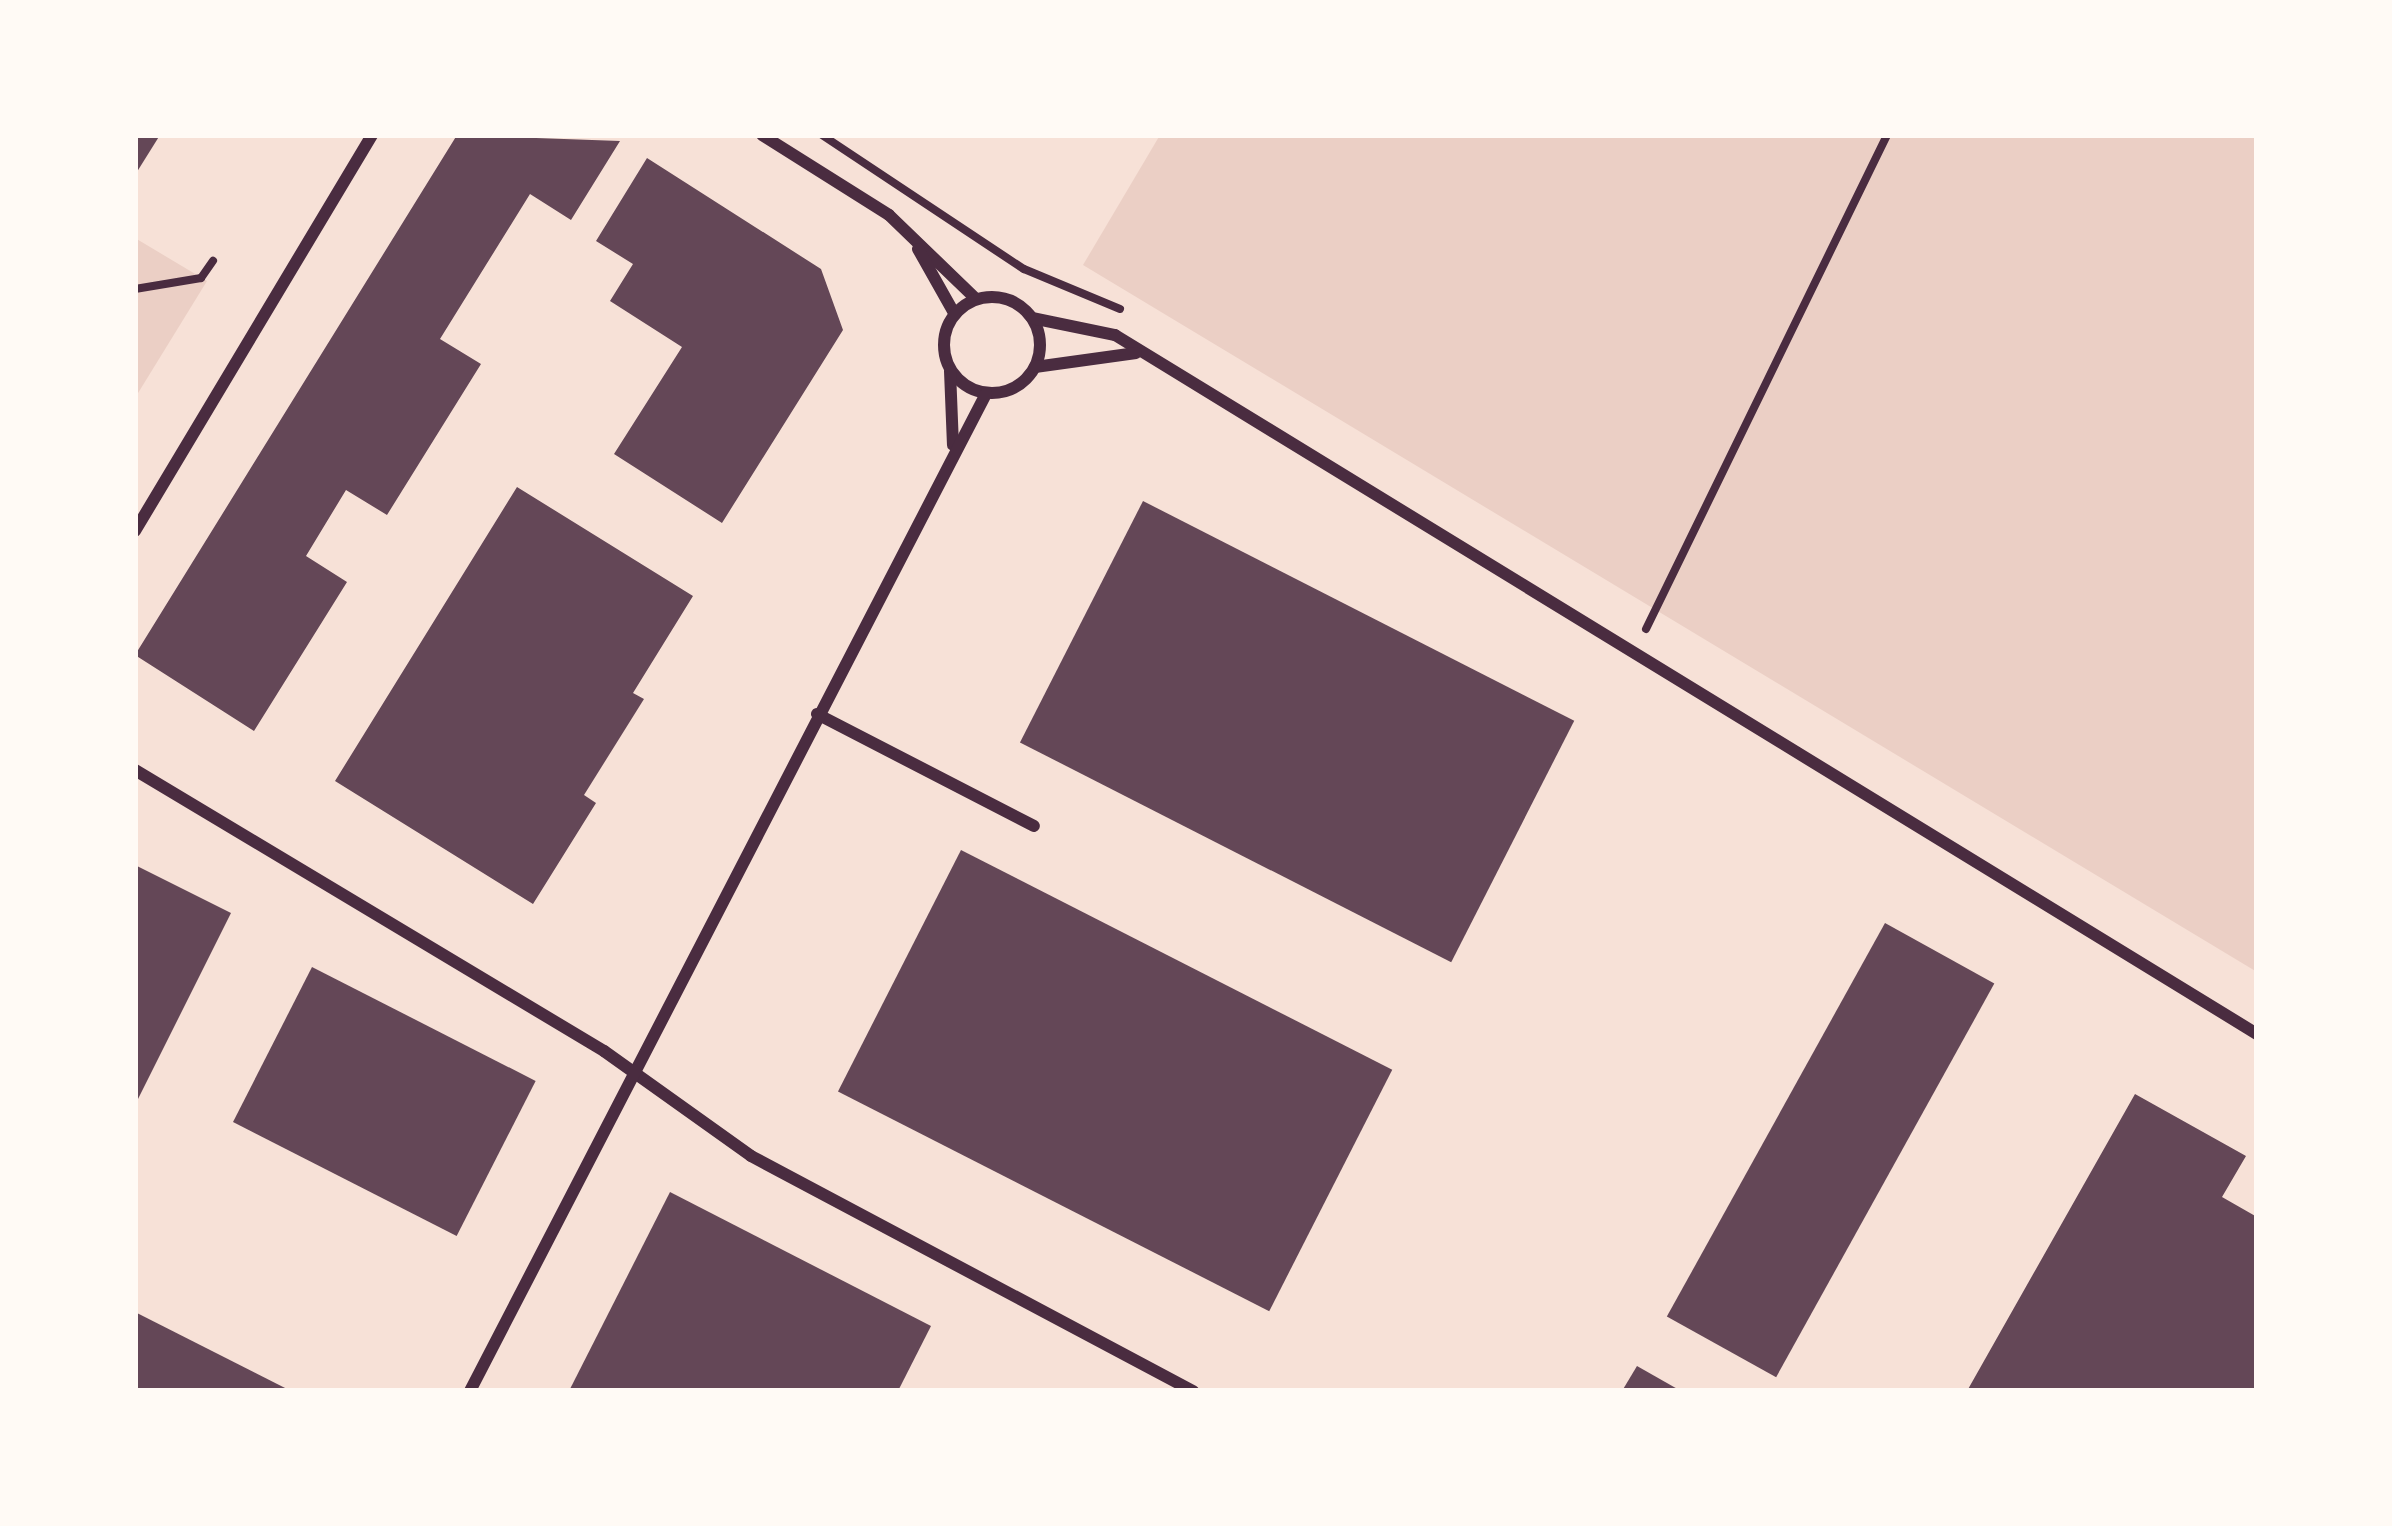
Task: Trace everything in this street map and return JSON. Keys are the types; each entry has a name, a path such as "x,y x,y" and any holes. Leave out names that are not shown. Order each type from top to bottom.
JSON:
{"street":[{"path":"135,530 373,135"},
{"path":"762,135 909,232 976,299"},
{"path":"909,232 955,313"},
{"path":"953,446 950,371 943,346 955,313 976,299 1010,300 1032,318 1100,327 2257,1034"},
{"path":"1032,318 1035,367"},
{"path":"950,371 986,394 1008,391 1035,367 1136,353"},
{"path":"470,1391 953,446 986,394"},
{"path":"817,714 1034,826"},
{"path":"135,770 635,1071 751,1156 1193,1391"}],"path":[{"path":"1646,629 1887,135"},
{"path":"135,289 201,278 213,261"}],"shaded area":[{"path":"1160,135 2257,135 2257,972 1083,265"},
{"path":"135,238 207,281 135,398"}],"building":[{"path":"135,135 160,135 135,175"},
{"path":"457,135 620,141 571,220 530,194 440,339 481,364 387,515 346,490 306,556 347,582 254,731 135,655"},
{"path":"647,158 821,269 843,330 722,523 614,454 682,347 610,301 633,264 596,241"},
{"path":"517,487 693,596 633,693 644,699 584,795 596,803 533,904 335,781"},
{"path":"1143,501 1574,721 1451,962 1020,742"},
{"path":"961,850 1392,1070 1269,1311 838,1091"},
{"path":"135,865 231,913 135,1105"},
{"path":"1885,923 1994,984 1776,1377 1667,1317"},
{"path":"312,967 536,1081 457,1236 233,1122"},
{"path":"2135,1094 2246,1156 2222,1197 2257,1217 2257,1391 1967,1391"},
{"path":"670,1192 931,1326 898,1391 569,1391"},
{"path":"135,1312 291,1391 135,1391"},
{"path":"1637,1366 1681,1391 1622,1391"}]}
